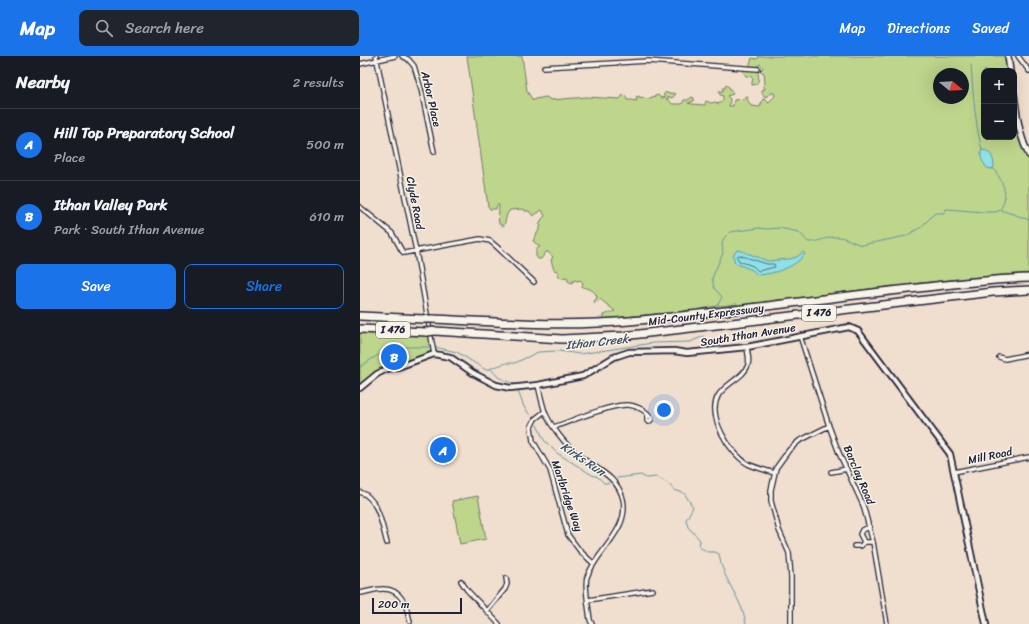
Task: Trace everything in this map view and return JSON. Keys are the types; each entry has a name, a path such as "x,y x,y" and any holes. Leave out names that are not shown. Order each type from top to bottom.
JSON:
{"highway":[{"name":"Mid-County Expressway","path":"360,316 555,324 608,323 694,315 896,290 991,280 1029,278"},
{"name":"Mid-County Expressway","path":"360,329 427,332 435,331 562,339 623,336 993,292 1029,290"}],"main road":[{"path":"1008,56 1010,68"},
{"path":"1016,104 1024,146 1029,154"}],"street":[{"path":"360,64 377,58 395,56"},
{"name":"Arbor Place","path":"402,56 408,59 414,66 434,152"},
{"path":"648,56 648,61"},
{"path":"1018,56 1029,71"},
{"name":"Clyde Road","path":"377,58 416,251 434,354"},
{"path":"544,67 648,61 758,69"},
{"path":"360,207 392,233 404,253 480,239 490,241 534,282"},
{"name":"South Ithan Avenue","path":"434,354 450,358 473,373 502,388 510,388 538,385 583,376 614,356 629,352 674,351 687,353 747,347 849,327 858,331 950,454 986,624"},
{"name":"Barclay Road","path":"800,336 829,426 839,453 863,505 870,527 887,624"},
{"path":"747,347 749,360 748,365 742,375 728,384 719,394 714,408 715,416 718,425 731,448 738,456 748,463 774,473"},
{"path":"360,388 377,374 387,369 401,366 434,354"},
{"path":"999,357 1006,359 1029,354"},
{"path":"538,385 545,411 554,427 574,452 610,477 623,498 624,514 619,526 594,564 587,579 590,620 592,624"},
{"path":"554,427 610,408 627,404 639,408 647,414"},
{"name":"Marlbridge Way","path":"545,411 535,419 531,427 533,441 550,470 568,535 580,551 594,564"},
{"path":"791,624 790,553 780,530 771,501 774,473 782,458 799,441 829,426"},
{"name":"Mill Road","path":"954,472 1029,457"},
{"path":"831,472 847,469"},
{"path":"360,492 364,493 371,499 376,507 387,543"},
{"path":"864,542 860,534 862,530 870,527"},
{"path":"854,546 861,546 864,542 873,542"},
{"path":"487,611 505,589 507,584 506,578"},
{"path":"461,581 467,590 499,624"},
{"path":"360,593 384,589 392,591 401,597 407,607 410,622"},
{"path":"588,600 652,590"}],"green space":[{"path":"467,56 522,56 527,91 533,101 535,99 546,97 551,100 587,97 620,99 623,95 626,96 627,100 637,101 636,97 639,96 640,98 647,99 658,95 661,98 665,97 663,95 666,92 668,94 676,94 672,98 669,97 666,99 668,99 672,104 682,104 684,100 688,100 692,97 694,98 694,101 688,103 705,105 706,101 711,103 716,102 718,104 723,101 723,96 720,95 719,91 723,91 723,88 725,88 726,85 733,94 727,96 730,99 729,106 733,106 734,100 745,99 745,96 748,97 747,99 751,106 760,107 763,99 768,101 768,103 775,96 774,93 772,93 765,97 762,93 762,90 765,89 763,85 765,83 764,73 760,71 763,68 760,64 757,66 759,78 757,83 752,85 752,77 746,76 743,72 743,67 749,68 752,58 757,59 759,56 1008,56 1010,68 981,68 981,140 1017,140 1017,114 1019,127 1029,155 1029,273 910,284 908,287 899,286 896,288 894,286 803,297 794,300 766,301 760,304 752,303 738,306 737,304 710,307 695,311 688,310 674,314 655,314 603,319 603,315 615,311 600,299 595,303 594,301 597,298 595,293 582,287 583,283 580,280 574,280 572,283 568,281 567,277 561,278 558,275 558,271 554,270 551,260 553,257 548,252 546,252 541,259 538,259 536,256 536,249 540,247 533,241 541,226 539,224 545,216 542,210 533,216 529,211 525,211 524,209 510,210 507,214 504,226 499,224 499,205 497,205 496,209 490,209 488,206"},
{"path":"360,330 432,331 434,354 387,369 360,388"},
{"path":"478,496 486,539 460,544 452,501"}],"water":[{"path":"982,150 990,153 994,167 992,169 987,168 983,162 981,157"},
{"path":"739,250 768,261 797,257 803,252 805,254 790,267 758,275 752,270 735,263 733,256 736,251"}],"waterway":[{"path":"971,65 976,118 982,150"},
{"path":"993,168 1000,178 1005,193 1005,199 1000,210"},
{"name":"Ithan Creek","path":"717,306 722,297 714,288 712,278 723,253 722,243 724,238 730,232 759,228 779,228 799,232 808,242 837,237 862,245 906,236 921,227 935,213 944,213 946,209 984,212 996,212 1000,210 1029,220"},
{"name":"Ithan Creek","path":"434,347 457,352 486,370 506,363 515,363 538,352 559,351 580,354 653,343 690,342 704,336"},
{"name":"Ithan Creek","path":"360,367 389,350 407,347 431,347"},
{"name":"Kirks Run","path":"491,369 498,377 516,385"},
{"name":"Kirks Run","path":"518,391 524,407 530,415"},
{"name":"Kirks Run","path":"537,425 544,440 557,453 592,475 598,477 604,483 609,483"},
{"name":"Kirks Run","path":"617,478 641,475 646,478 657,477 669,484 674,490 684,493 693,507 686,520 688,527 700,540 699,547 708,552 715,552 719,554 724,572 741,606 746,624"}],"place":[{"name":"Ithan Valley Park","path":"394,357"},
{"name":"Hill Top Preparatory School","path":"443,450"}]}
